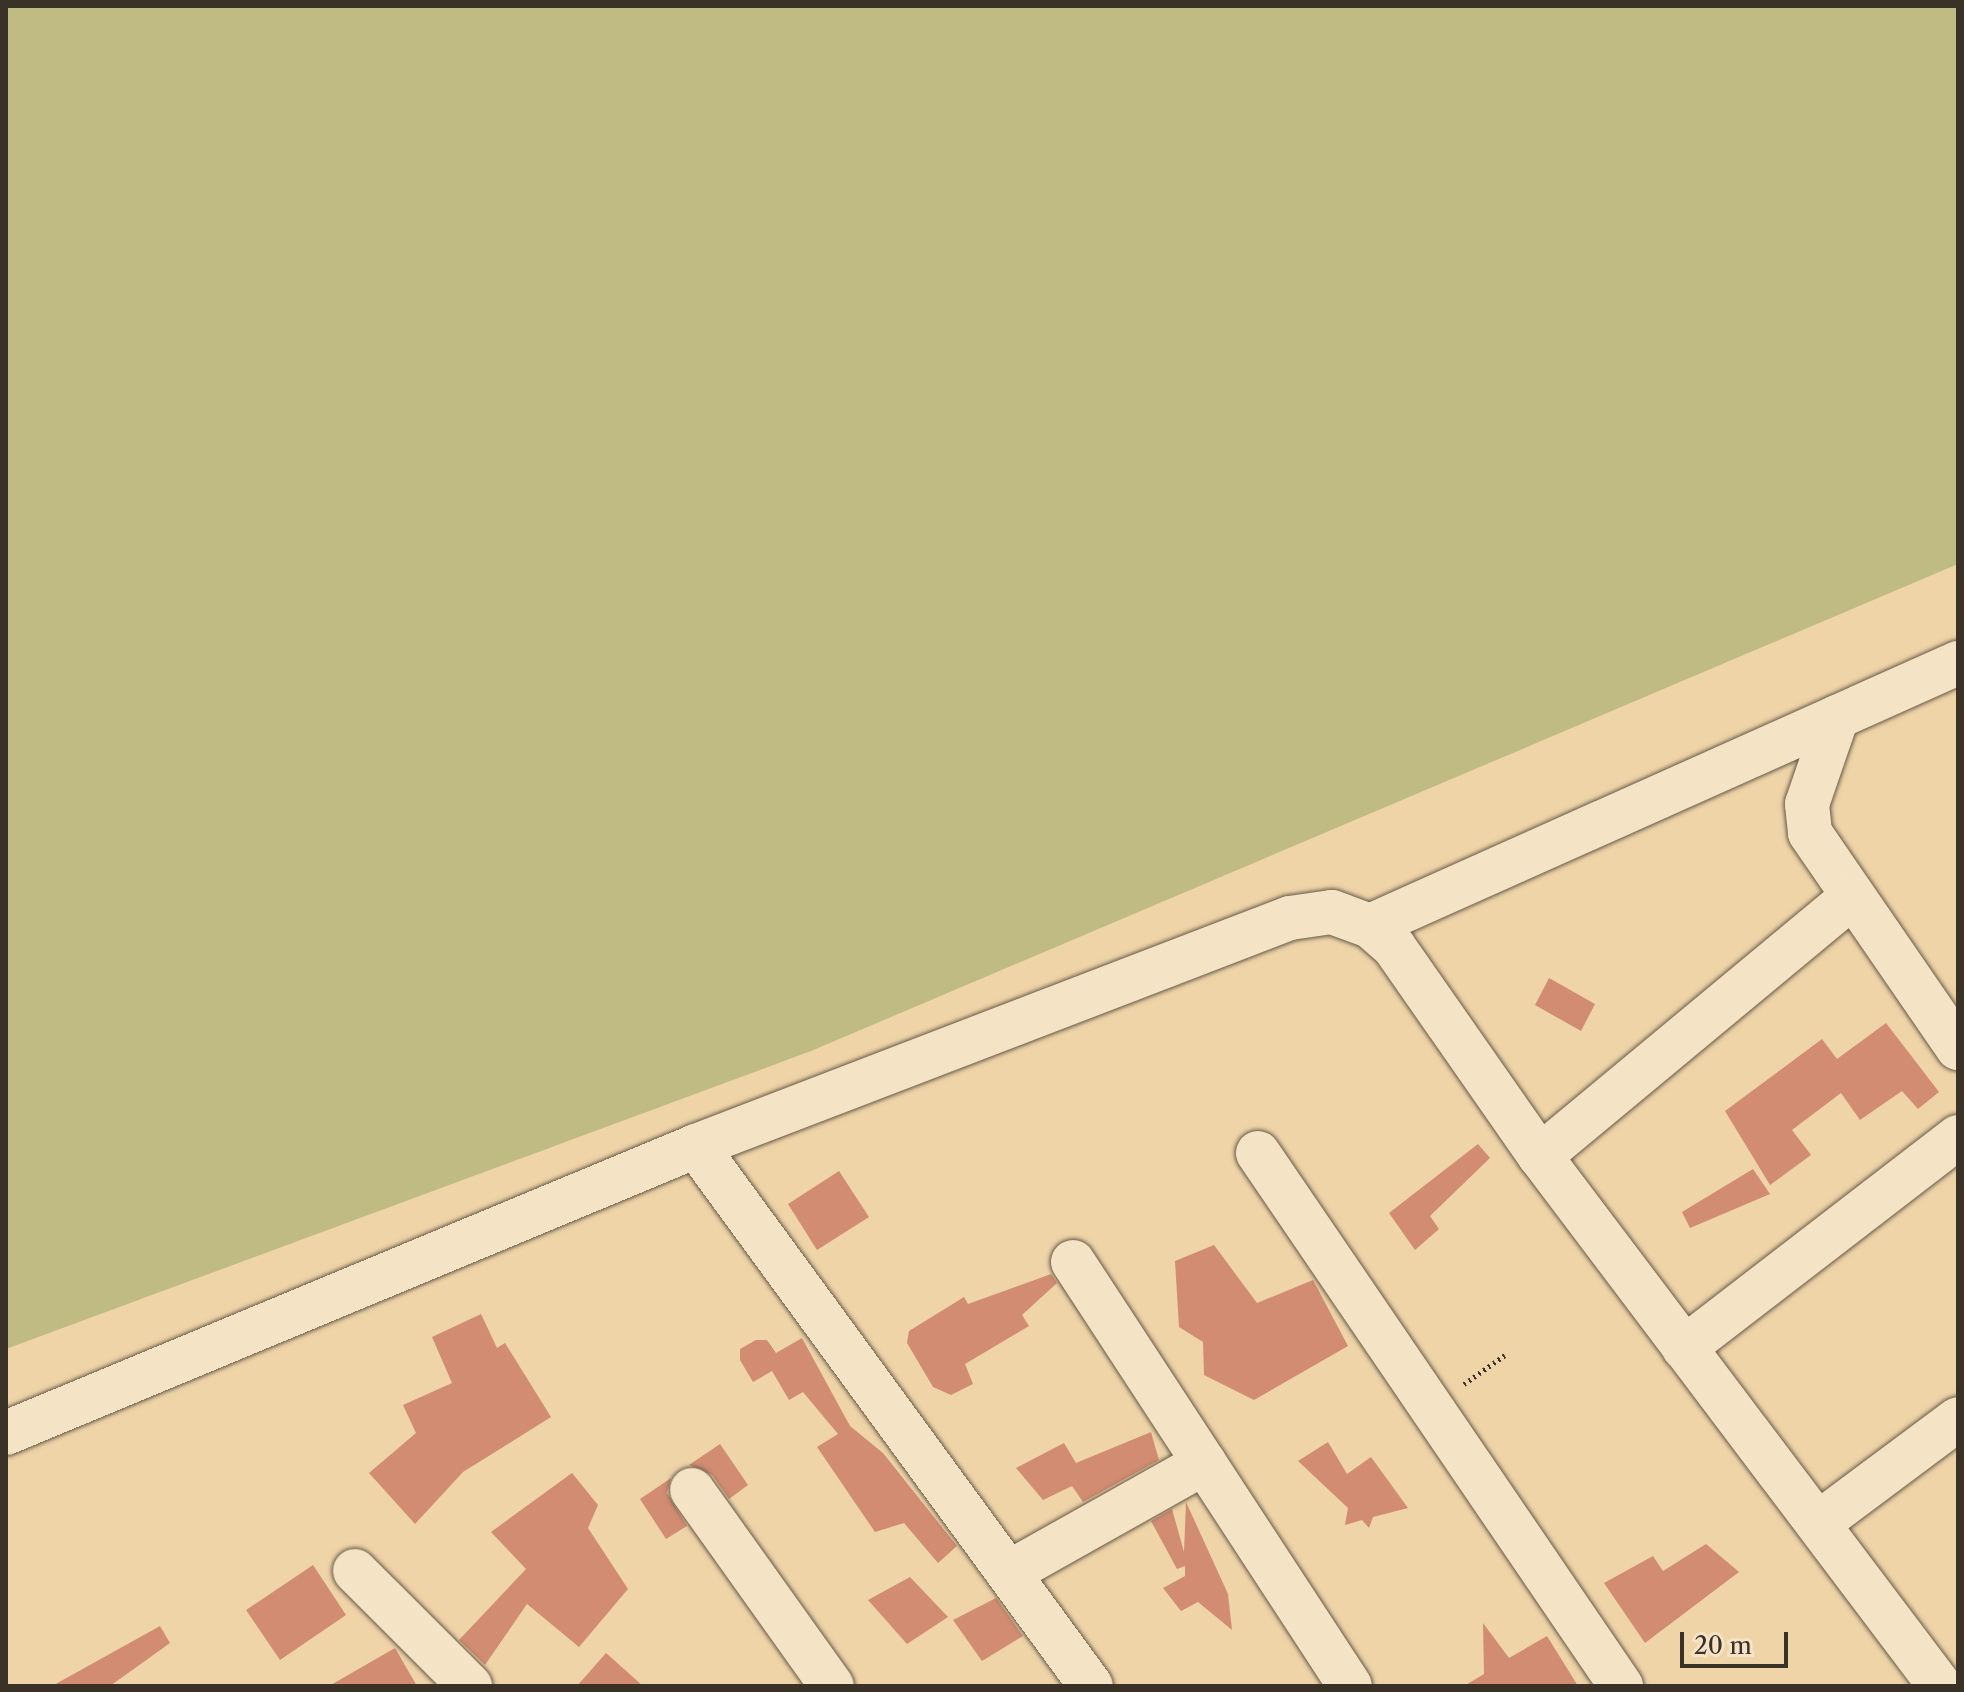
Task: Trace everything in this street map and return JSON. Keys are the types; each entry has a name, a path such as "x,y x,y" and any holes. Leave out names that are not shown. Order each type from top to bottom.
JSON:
{"street":[{"path":"1370,926 1958,663"},
{"path":"1837,717 1807,804 1810,833 1851,898 1958,1048"},
{"path":"1540,1156 1851,898"},
{"path":"6,1433 696,1146 1290,918 1332,912 1370,926 1394,947 1540,1156 1820,1522 1940,1686"},
{"path":"1684,1348 1958,1137"},
{"path":"696,1146 1091,1686"},
{"path":"1258,1153 1621,1686"},
{"path":"1073,1262 1350,1686"},
{"path":"1820,1522 1958,1419"},
{"path":"1010,1572 1204,1463"},
{"path":"692,1490 832,1686"},
{"path":"355,1571 470,1686"}],"path":[{"path":"1431,1409 1505,1355"}],"shaded area":[{"path":"6,6 1958,6 1958,564 811,1051 6,1349"}],"building":[{"path":"1549,978 1595,1004 1581,1031 1535,1005"},
{"path":"1886,1023 1939,1092 1918,1109 1902,1091 1860,1120 1841,1093 1792,1130 1811,1155 1770,1185 1725,1111 1822,1039 1837,1059"},
{"path":"1478,1144 1490,1158 1430,1216 1439,1229 1415,1250 1389,1213"},
{"path":"1753,1169 1770,1194 1690,1228 1682,1212"},
{"path":"839,1171 869,1217 817,1250 788,1204"},
{"path":"1214,1245 1257,1303 1313,1280 1348,1346 1254,1400 1204,1375 1203,1342 1179,1327 1175,1261"},
{"path":"1051,1274 1057,1283 1022,1315 1029,1326 965,1364 973,1384 951,1395 933,1387 907,1343 909,1331 964,1297 968,1304"},
{"path":"481,1314 497,1348 505,1343 551,1417 463,1472 415,1524 369,1473 416,1433 403,1405 452,1383 432,1337"},
{"path":"802,1338 850,1426 883,1453 957,1546 938,1563 904,1523 875,1532 817,1447 838,1434 803,1392 789,1400 772,1371 753,1382 740,1360 740,1349 756,1340 767,1340 776,1353"},
{"path":"1151,1432 1159,1460 1083,1502 1072,1486 1043,1500 1016,1468 1064,1443 1076,1463"},
{"path":"1328,1442 1347,1474 1371,1457 1408,1508 1373,1517 1369,1528 1362,1520 1345,1525 1348,1508 1298,1461"},
{"path":"720,1444 748,1485 729,1499 712,1475 689,1465"},
{"path":"572,1473 598,1505 588,1528 628,1589 579,1647 527,1604 485,1665 459,1640 526,1569 491,1532"},
{"path":"671,1478 667,1493 687,1526 666,1539 640,1499"},
{"path":"1186,1502 1228,1594 1232,1630 1198,1602 1181,1611 1163,1588 1185,1576 1185,1566 1177,1569 1151,1521 1172,1509 1184,1552"},
{"path":"1706,1544 1739,1572 1645,1643 1604,1583 1653,1556 1663,1571"},
{"path":"313,1565 346,1615 280,1660 246,1610"},
{"path":"910,1577 948,1617 907,1644 868,1600"},
{"path":"996,1598 1023,1636 982,1661 953,1620"},
{"path":"1483,1623 1509,1658 1547,1636 1578,1686 1464,1686 1484,1674"},
{"path":"160,1626 170,1643 110,1686 52,1686"},
{"path":"395,1648 417,1686 329,1686"},
{"path":"606,1653 643,1686 577,1686"}]}
